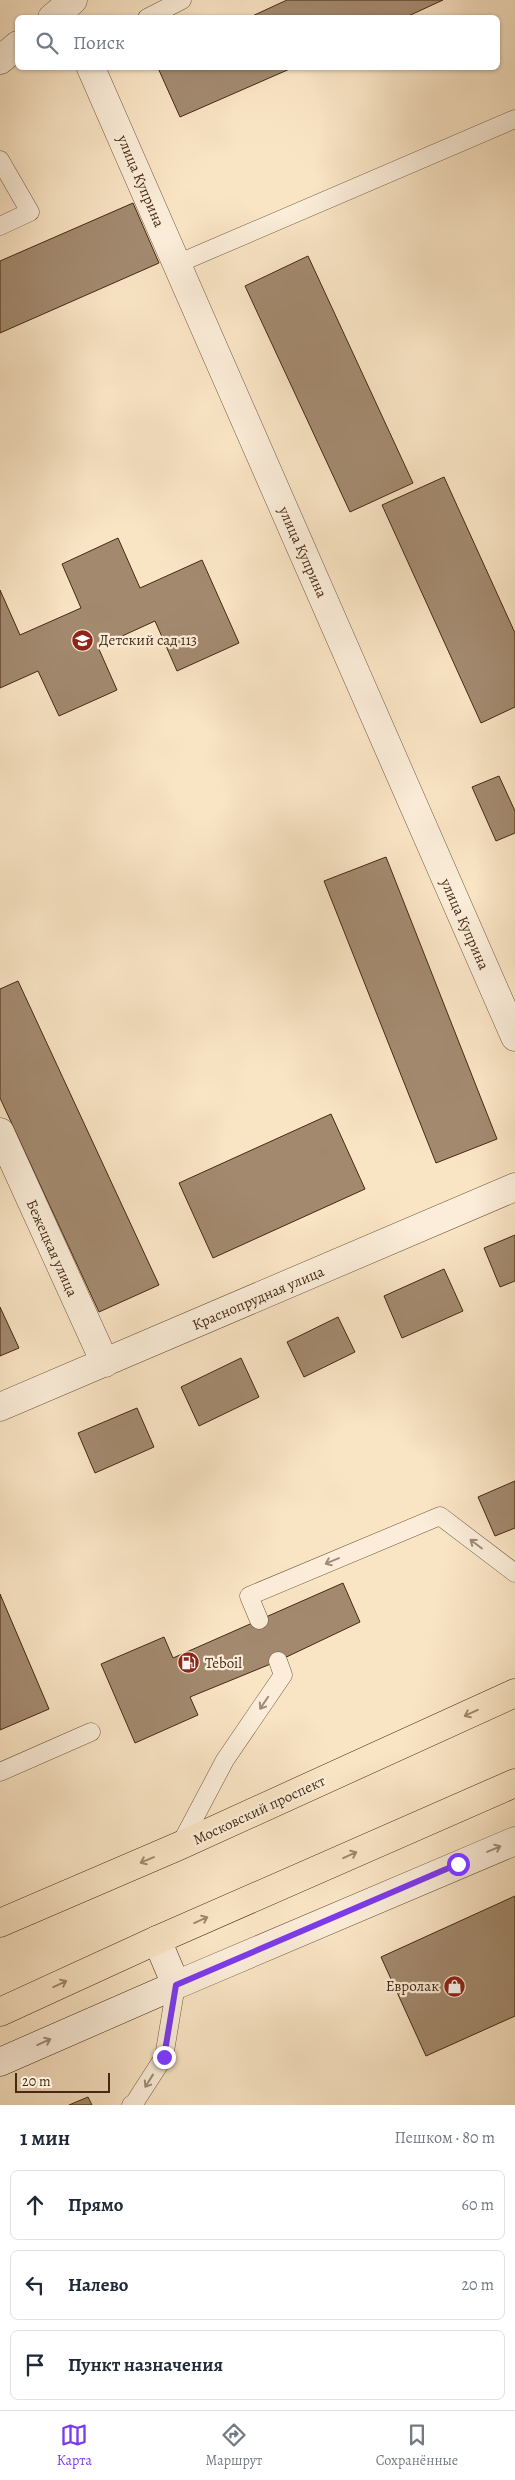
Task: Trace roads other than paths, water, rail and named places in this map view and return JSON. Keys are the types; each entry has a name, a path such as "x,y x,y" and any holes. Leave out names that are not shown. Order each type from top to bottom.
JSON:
{"main road":[{"name":"Московский проспект","path":"0,1923 179,1846 515,1693"},
{"path":"0,2012 157,1940 515,1783"}],"street":[{"path":"0,60 15,48"},
{"name":"улица Куприна","path":"93,70 515,1037"},
{"name":"Бежецкая улица","path":"0,1132 104,1363"},
{"name":"Краснопрудная улица","path":"0,1407 515,1187"},
{"path":"0,2062 515,1841"},
{"path":"157,1940 176,1985"}],"lane":[{"path":"153,15 182,0"},
{"path":"177,264 515,119"},
{"path":"0,160 30,212 0,226"},
{"path":"259,1620 249,1596 440,1516 515,1573"},
{"path":"179,1846 225,1760 283,1675 278,1661"},
{"path":"0,1772 91,1732"},
{"path":"131,2105 135,2102 164,2057 176,1985"}],"place":[{"name":"Детский сад 113","path":"83,640"},
{"name":"Teboil","path":"189,1663"},
{"name":"Евролак","path":"455,1986"}]}
